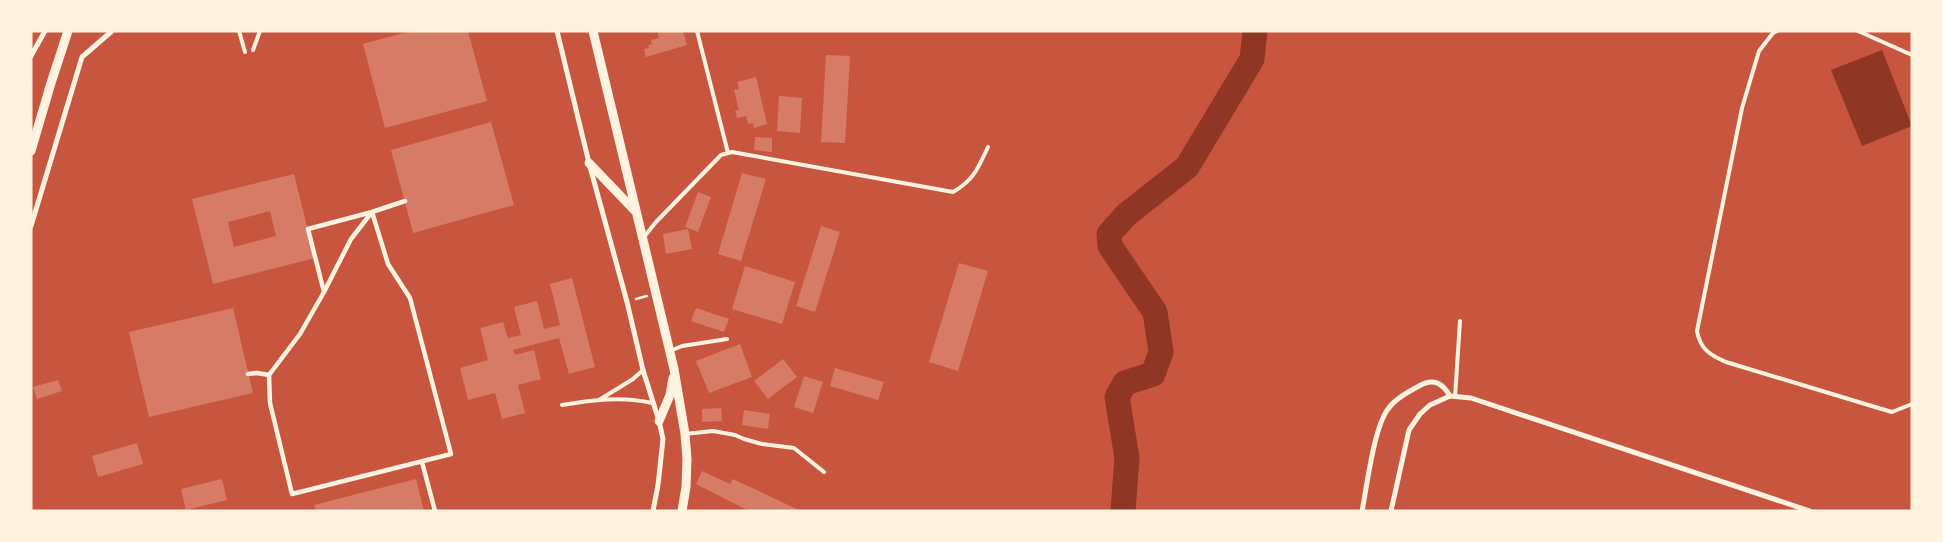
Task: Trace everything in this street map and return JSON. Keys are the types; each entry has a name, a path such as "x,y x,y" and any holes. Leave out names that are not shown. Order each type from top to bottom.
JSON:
{"street":[{"path":"31,56 45,31"},
{"path":"31,151 68,31"},
{"path":"31,226 82,57 112,31"},
{"path":"557,31 643,370 659,421 662,439 658,485 653,511"},
{"path":"593,31 674,369 685,434 687,468 682,511"},
{"path":"589,163 636,213"},
{"path":"324,292 308,229 405,202"},
{"path":"372,212 388,264 410,298 451,454 292,494 270,403 268,376 300,334 351,239 372,212"},
{"path":"659,421 670,395 674,369"},
{"path":"248,374 257,373 268,376"},
{"path":"1362,511 1379,428 1388,409 1405,394 1422,384 1434,382 1443,385 1453,397"},
{"path":"1391,511 1409,430 1420,414 1430,405 1453,397 1470,398 1810,511"},
{"path":"422,462 435,511"}],"lane":[{"path":"238,31 245,52"},
{"path":"253,50 260,31"},
{"path":"698,31 728,153"},
{"path":"1777,31 1773,33 1758,51 1742,108 1697,331 1699,342 1710,355 1726,362 1892,412 1912,404"},
{"path":"1858,31 1912,55"},
{"path":"643,239 656,222 721,155 728,153 732,152 953,192 966,185 977,172 988,147"},
{"path":"1453,397 1460,321"},
{"path":"670,351 682,346 727,339"},
{"path":"599,400 633,379 643,370"},
{"path":"562,405 599,400 637,400 652,403"},
{"path":"685,434 713,431 735,435 744,440 762,444 794,448 824,472"}],"path":[{"path":"627,302 656,294"}],"shaded area":[{"path":"1882,50 1912,126 1862,146 1831,70"}],"building":[{"path":"411,31 468,31 487,101 385,128 363,44"},
{"path":"657,31 683,31 687,45 646,57 644,49 649,48 648,45 652,44 651,40 659,38"},
{"path":"826,55 850,56 845,143 821,142"},
{"path":"756,77 767,124 754,128 753,123 748,124 746,116 737,118 735,111 739,110 734,90 739,89 737,82"},
{"path":"779,96 802,98 800,133 777,131"},
{"path":"491,122 514,205 413,233 391,150"},
{"path":"755,137 772,138 772,152 754,150"},
{"path":"742,173 766,179 741,261 718,254"},
{"path":"294,174 315,258 213,284 192,199","holes":["270,211 276,236 234,247 228,222"]},
{"path":"698,192 711,197 698,232 685,227"},
{"path":"821,226 840,232 815,312 796,306"},
{"path":"688,229 692,249 666,254 663,234"},
{"path":"959,263 988,271 958,371 929,362"},
{"path":"745,266 795,282 782,324 732,309"},
{"path":"572,278 595,367 569,374 559,338 513,350 515,355 534,350 541,379 518,385 525,413 502,419 495,393 468,400 460,368 488,360 480,328 503,322 508,338 521,335 514,307 537,301 544,329 560,325 550,284"},
{"path":"233,308 253,393 149,417 129,332"},
{"path":"696,308 729,319 724,332 691,321"},
{"path":"740,344 752,377 709,393 696,361"},
{"path":"783,359 797,377 768,399 754,381"},
{"path":"835,368 884,382 878,400 830,386"},
{"path":"804,376 823,382 813,413 794,407"},
{"path":"58,380 62,391 37,399 33,387"},
{"path":"721,408 722,421 702,422 702,409"},
{"path":"744,410 770,414 768,429 742,425"},
{"path":"137,443 143,464 98,477 92,456"},
{"path":"702,471 730,484 733,479 801,511 749,511 696,484"},
{"path":"222,479 227,500 186,510 181,489"},
{"path":"416,479 424,511 316,511 314,505"}],"waterway":[{"path":"1123,511 1127,458 1117,397 1125,383 1153,374 1161,352 1155,312 1110,246 1109,234 1126,215 1187,167 1252,59 1255,31"}]}
